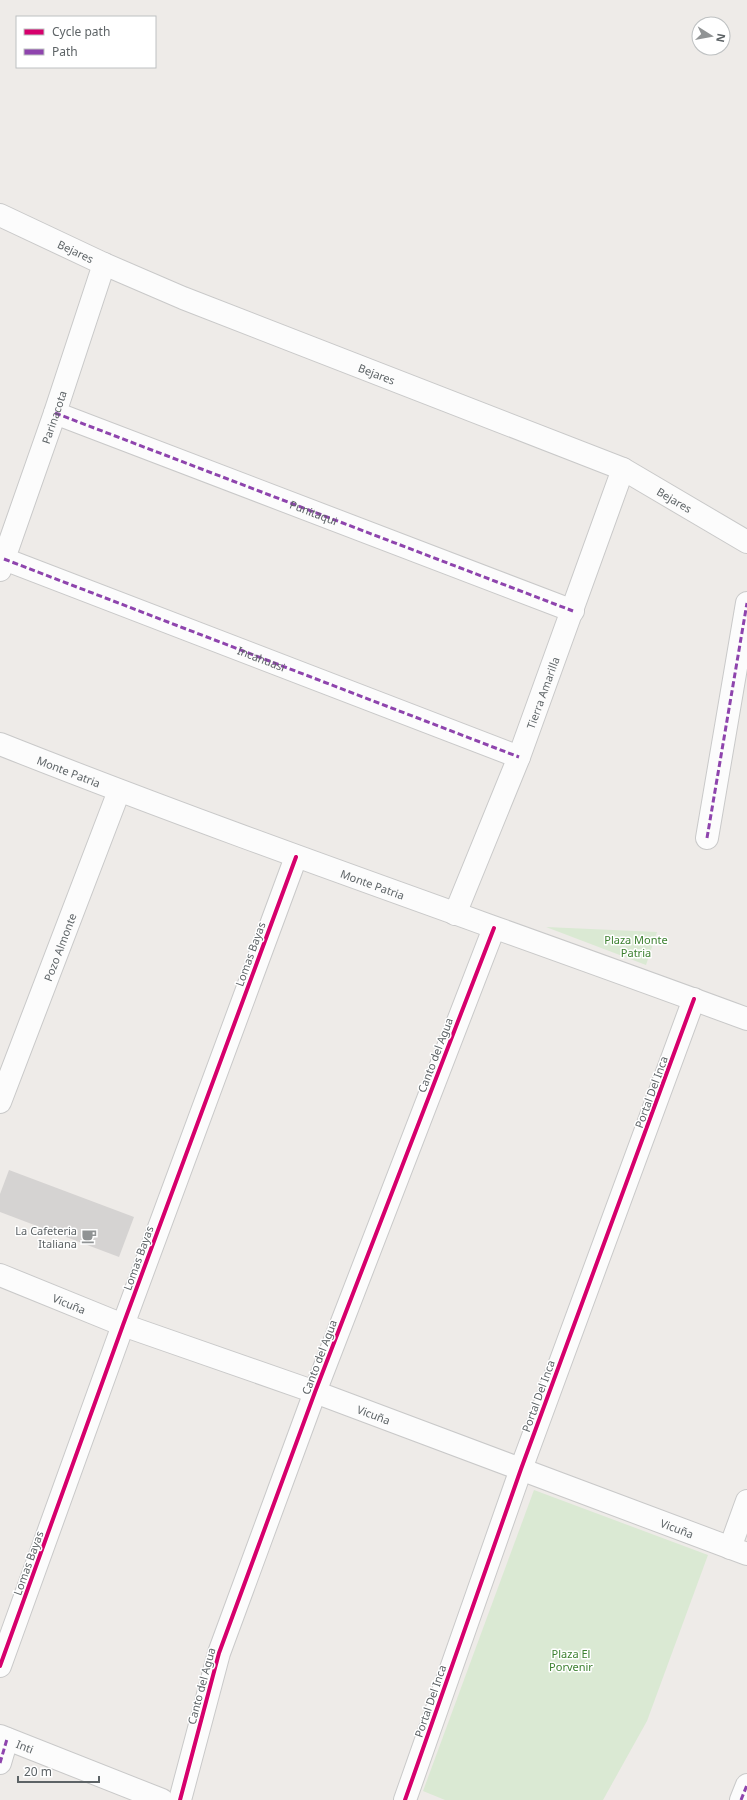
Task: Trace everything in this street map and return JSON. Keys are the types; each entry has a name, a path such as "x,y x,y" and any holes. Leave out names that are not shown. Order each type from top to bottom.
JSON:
{"street":[{"name":"Bejares","path":"0,215 104,264 183,298 623,469 747,542"},
{"name":"Parinacota","path":"2,565 55,413 104,264"},
{"name":"Punitaqui","path":"55,413 573,611"},
{"name":"Tierra Amarilla","path":"455,914 519,757 573,611 623,469"},
{"name":"Incahuasi","path":"2,565 519,757"},
{"path":"707,838 747,603"},
{"name":"Monte Patria","path":"0,744 119,791 296,857 747,1019"},
{"name":"Pozo Almonte","path":"0,1102 119,791"},
{"name":"Lomas Bayas","path":"0,1666 123,1325 296,857"},
{"name":"Canto del Agua","path":"180,1800 219,1653 315,1392 494,928"},
{"name":"Portal Del Inca","path":"405,1800 521,1469 694,999"},
{"name":"Vicuña","path":"0,1275 123,1325 315,1392 738,1551"},
{"path":"738,1551 747,1501"},
{"path":"0,1763 3,1738"},
{"name":"Inti","path":"3,1738 162,1800"},
{"path":"741,1800 747,1785"}],"green space":[{"name":"Plaza Monte Patria","path":"546,927 657,932 646,965"},
{"name":"Plaza El Porvenir","path":"534,1490 708,1555 647,1721 603,1800 445,1800 423,1791"}],"building":[{"path":"9,1170 134,1217 119,1257 0,1212 0,1194"}],"marked path":[{"path":"55,413 573,611"},
{"path":"4,559 519,757"},
{"path":"707,838 747,603"},
{"path":"0,1763 7,1739"},
{"path":"741,1800 747,1785"}],"cycle path":[{"path":"0,1666 123,1325 296,857"},
{"path":"180,1800 219,1653 315,1392 494,928"},
{"path":"405,1800 521,1469 694,999"}],"place":[{"name":"La Cafeteria Italiana","path":"89,1236"}]}
